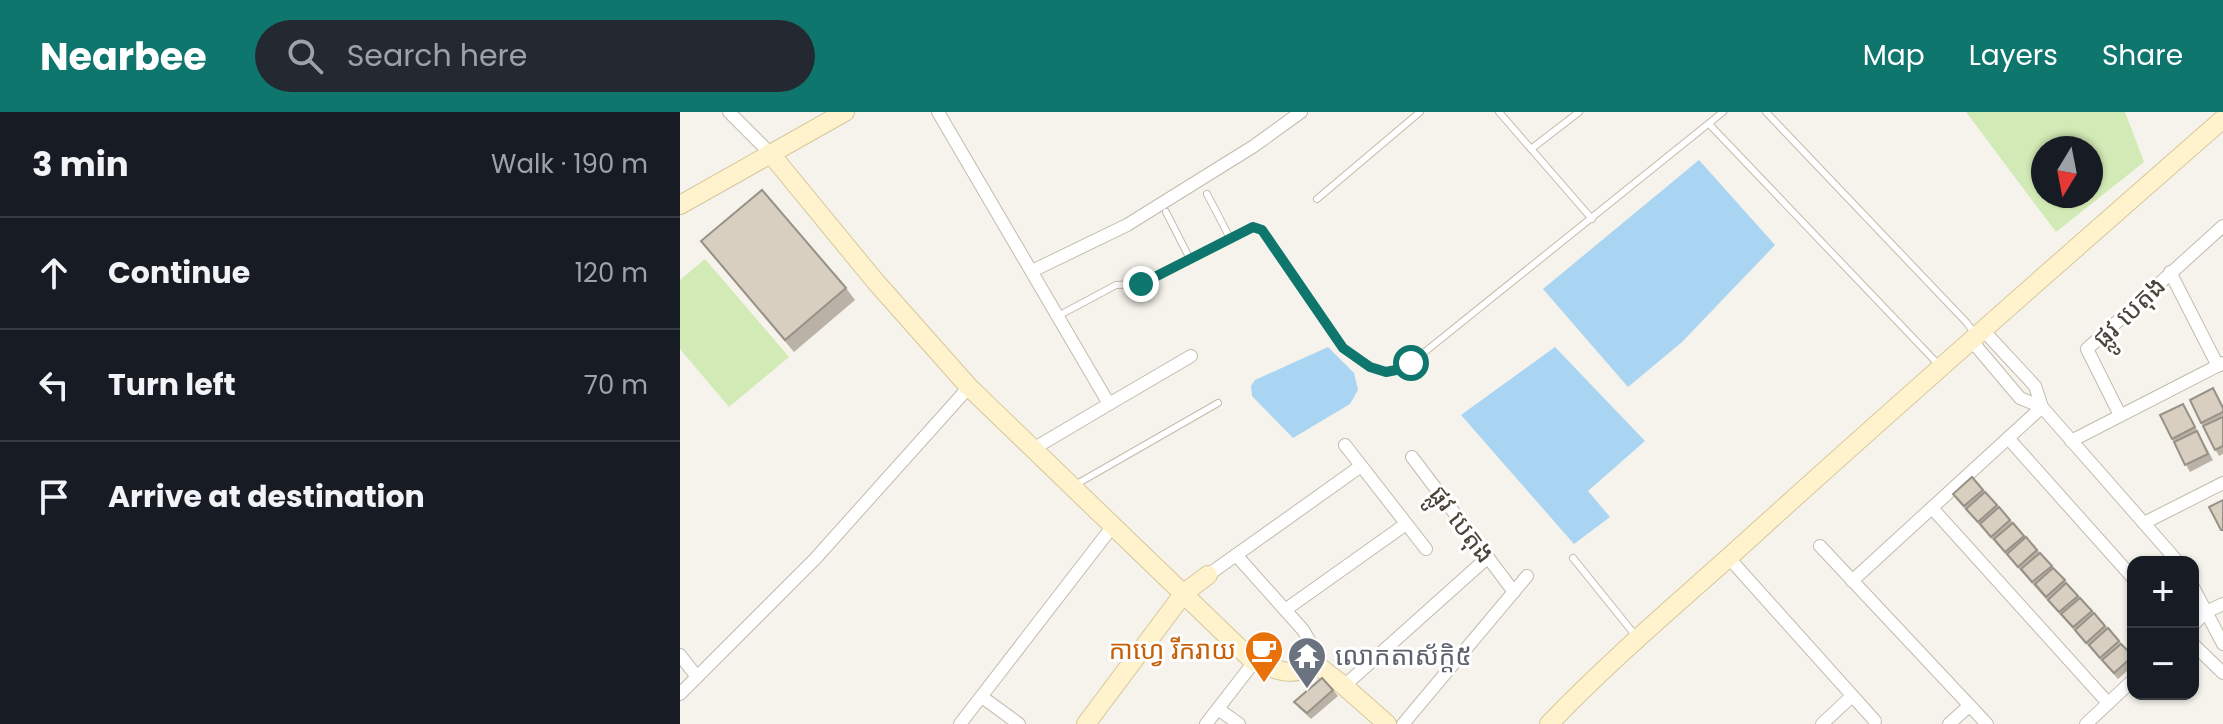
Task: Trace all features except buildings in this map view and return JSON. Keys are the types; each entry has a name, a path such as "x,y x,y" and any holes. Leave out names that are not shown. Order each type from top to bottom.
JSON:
{"street":[{"path":"729,112 770,153 875,281 969,387 1254,662 1284,673 1318,666"},
{"path":"680,205 845,112"},
{"path":"938,112 1109,404"},
{"path":"1032,271 1127,225 1254,146 1301,112"},
{"path":"1549,724 1637,638 2223,119"},
{"name":"ផ្លូវ បេតុង","path":"2120,415 2087,349 2223,226"},
{"path":"2071,441 2221,364 2170,272"},
{"path":"1977,335 2020,398 2042,407"},
{"path":"1977,335 2035,386 2042,407 2173,556"},
{"path":"1033,449 1191,356"},
{"path":"680,694 815,559 969,387"},
{"path":"1852,581 2042,407"},
{"path":"2008,438 2127,571"},
{"path":"1345,445 1426,549"},
{"name":"ផ្លូវ បេតុង","path":"1412,457 1514,592"},
{"path":"1086,724 1184,593 1361,466"},
{"path":"2144,523 2223,483"},
{"path":"1932,508 2108,703"},
{"path":"1285,610 1406,524"},
{"path":"960,724 1112,527"},
{"path":"1820,546 1987,724"},
{"path":"1236,555 1303,630 1312,645 1318,666 1387,724"},
{"path":"1344,686 1487,558"},
{"path":"1729,558 1875,721"},
{"path":"1403,724 1527,576"},
{"path":"2199,599 2223,644"},
{"path":"2199,619 2223,604"},
{"path":"2199,650 2223,673"},
{"path":"680,655 697,677"},
{"path":"1206,724 1254,662"},
{"path":"2086,724 2127,686"},
{"path":"1822,724 1852,696"},
{"path":"982,697 1019,724"},
{"path":"1949,724 1969,706"},
{"path":"1218,709 1239,724"}],"lane":[{"path":"1317,199 1420,112"},
{"path":"1499,112 1592,219"},
{"path":"1531,149 1579,112"},
{"path":"1058,316 1116,285 1141,284 1253,227 1262,230 1343,348 1370,367 1386,372 1401,369 1723,112"},
{"path":"1766,112 1977,335"},
{"path":"1709,124 1941,367"},
{"path":"1207,194 1230,238"},
{"path":"1166,212 1190,259"},
{"path":"1072,487 1218,403"},
{"path":"1573,558 1637,638"}],"green space":[{"path":"1966,112 2125,112 2144,162 2103,195 2103,136 2031,136 2031,199"},
{"path":"2038,208 2086,208 2056,232"},
{"path":"705,259 789,357 729,407 680,349 680,280"}],"water":[{"path":"1699,160 1775,245 1682,342 1628,387 1543,289"},
{"path":"1328,347 1354,373 1358,390 1350,404 1293,438 1252,396 1251,386 1255,380"},
{"path":"1555,347 1645,441 1588,491 1610,517 1574,544 1461,415"}],"place":[{"name":"កាហ្វេ រីករាយ","path":"1264,684"},
{"name":"លោកតាស័ក្តិ៥","path":"1307,690"}],"route":[{"path":"1141,284 1257,227 1343,348 1370,367 1386,372 1411,363"}]}
